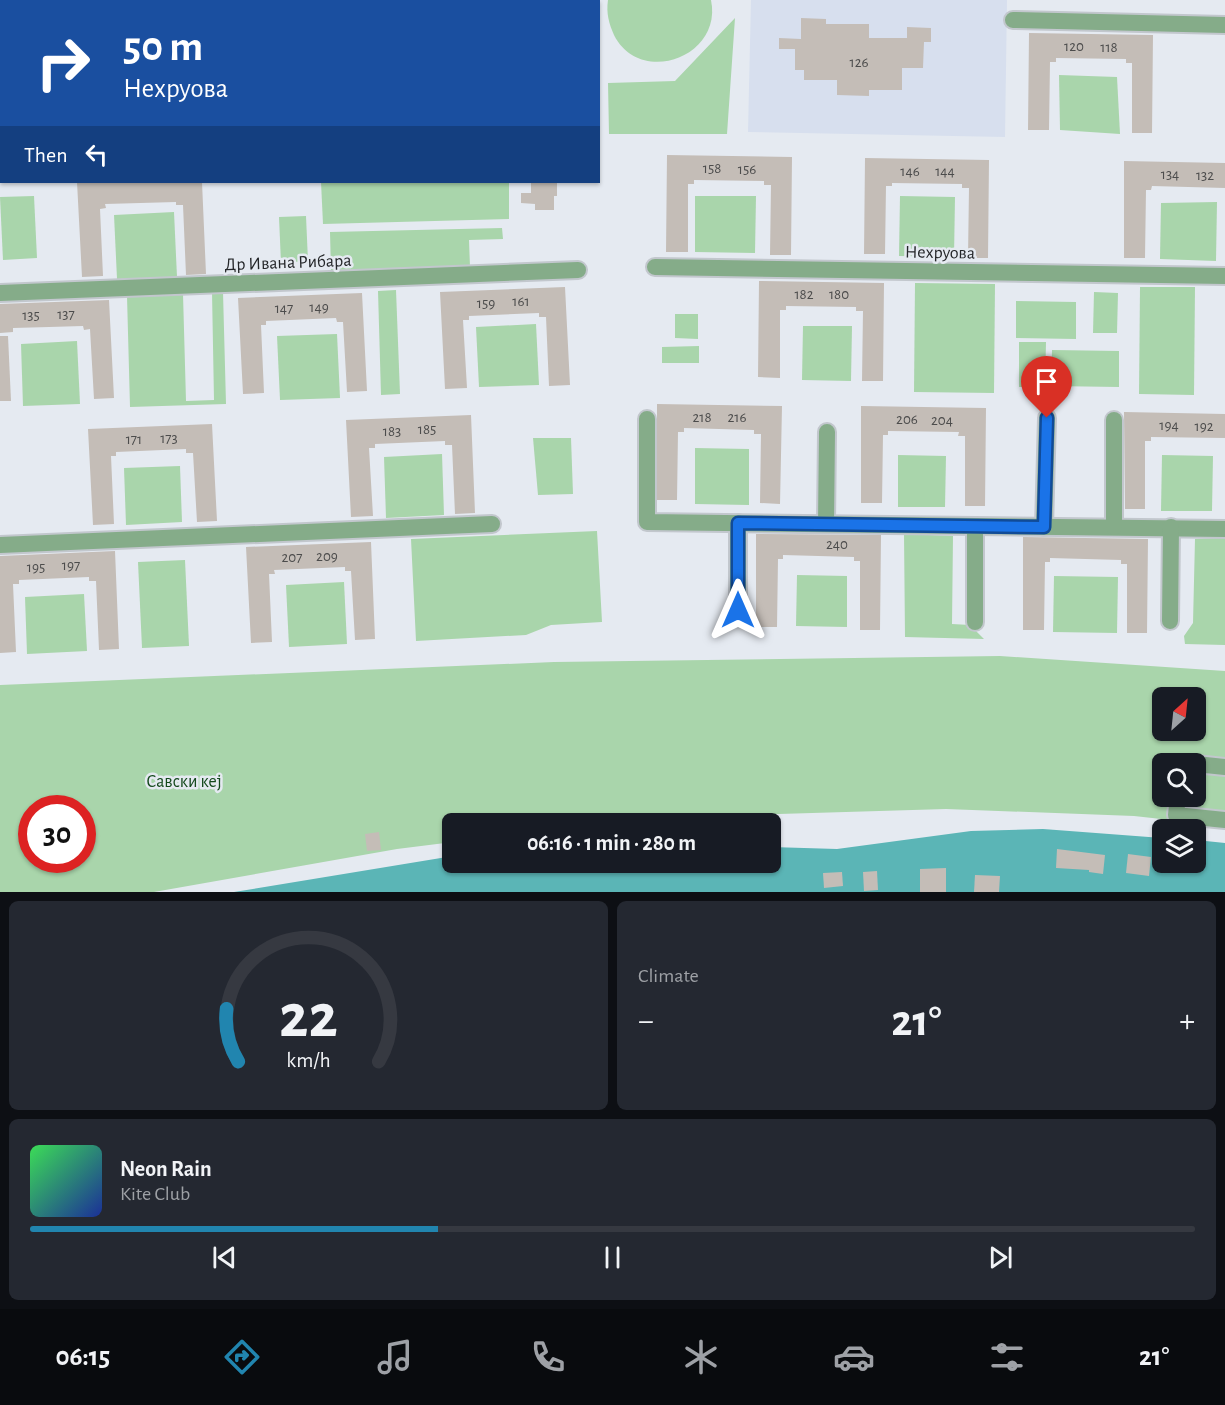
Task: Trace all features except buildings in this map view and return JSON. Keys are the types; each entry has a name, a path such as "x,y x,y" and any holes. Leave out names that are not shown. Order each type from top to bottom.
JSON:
{"street":[{"path":"1013,20 1225,25"},
{"name":"Нехруова","path":"655,267 1225,276"},
{"name":"Др Ивана Рибара","path":"0,293 578,270"},
{"path":"1044,527 1047,418"},
{"path":"647,419 647,522 1225,529"},
{"path":"1114,420 1114,527"},
{"path":"826,524 827,432"},
{"path":"738,523 738,610"},
{"path":"0,545 492,524"},
{"path":"975,526 975,622"},
{"path":"1170,621 1171,527"},
{"path":"1206,765 1225,767"},
{"path":"1177,807 1176,815 1225,820"}],"shaded area":[{"path":"751,0 1007,0 1005,137 748,132"}],"green space":[{"path":"608,0 711,0 711,20 705,37 692,50 677,58 659,62 642,59 626,51 614,35 608,18"},
{"path":"735,18 727,134 609,134 608,83 675,81"},
{"path":"1059,75 1117,77 1120,134 1060,130"},
{"path":"321,183 509,183 509,219 323,224"},
{"path":"34,196 37,258 3,260 0,197"},
{"path":"695,196 756,196 755,253 695,252"},
{"path":"900,196 955,197 954,257 899,256"},
{"path":"1217,202 1216,261 1160,259 1161,203"},
{"path":"174,212 177,277 117,279 114,215"},
{"path":"306,216 308,261 281,263 279,217"},
{"path":"502,228 503,239 469,240 470,267 331,270 330,232"},
{"path":"915,283 995,284 994,393 914,392"},
{"path":"1140,287 1195,287 1194,395 1139,394"},
{"path":"396,290 400,394 381,395 378,291"},
{"path":"212,292 223,292 226,404 130,407 127,296 183,294 186,401 214,400"},
{"path":"1094,292 1118,293 1117,333 1093,333"},
{"path":"1016,301 1076,302 1076,339 1016,338"},
{"path":"675,314 698,314 698,339 675,338"},
{"path":"536,324 539,385 479,387 476,327"},
{"path":"803,326 852,326 851,381 802,380"},
{"path":"337,334 340,398 280,400 277,336"},
{"path":"77,341 80,404 23,406 21,344"},
{"path":"1019,342 1046,342 1045,387 1019,387"},
{"path":"699,346 699,363 662,363 662,347"},
{"path":"1052,350 1119,351 1119,387 1051,386"},
{"path":"533,438 571,438 573,494 538,495"},
{"path":"695,448 749,449 749,505 695,504"},
{"path":"442,454 444,515 386,518 384,457"},
{"path":"898,455 946,456 945,507 898,507"},
{"path":"1162,455 1213,456 1212,511 1161,511"},
{"path":"180,466 182,522 126,525 124,468"},
{"path":"597,531 602,622 551,625 526,635 416,641 411,539"},
{"path":"904,534 953,536 952,624 970,625 984,639 905,637"},
{"path":"1225,538 1225,645 1185,644 1184,636 1193,623 1195,539"},
{"path":"185,560 189,646 142,648 138,562"},
{"path":"797,575 847,576 847,627 796,626"},
{"path":"1054,576 1118,577 1117,633 1053,632"},
{"path":"344,582 347,644 289,647 286,585"},
{"path":"84,594 87,651 27,654 25,597"},
{"name":"Савски кеј","path":"1000,656 1225,671 1225,826 1206,824 1206,819 946,809 781,814 442,813 442,843 397,849 154,892 0,892 0,685 554,662"}],"water":[{"path":"1043,829 1152,837 1152,873 1206,873 1206,841 1225,843 1225,892 234,892 442,858 442,873 781,873 781,847 837,849 971,831"}],"route":[{"path":"738,610 738,523 1044,527 1047,418"}]}
